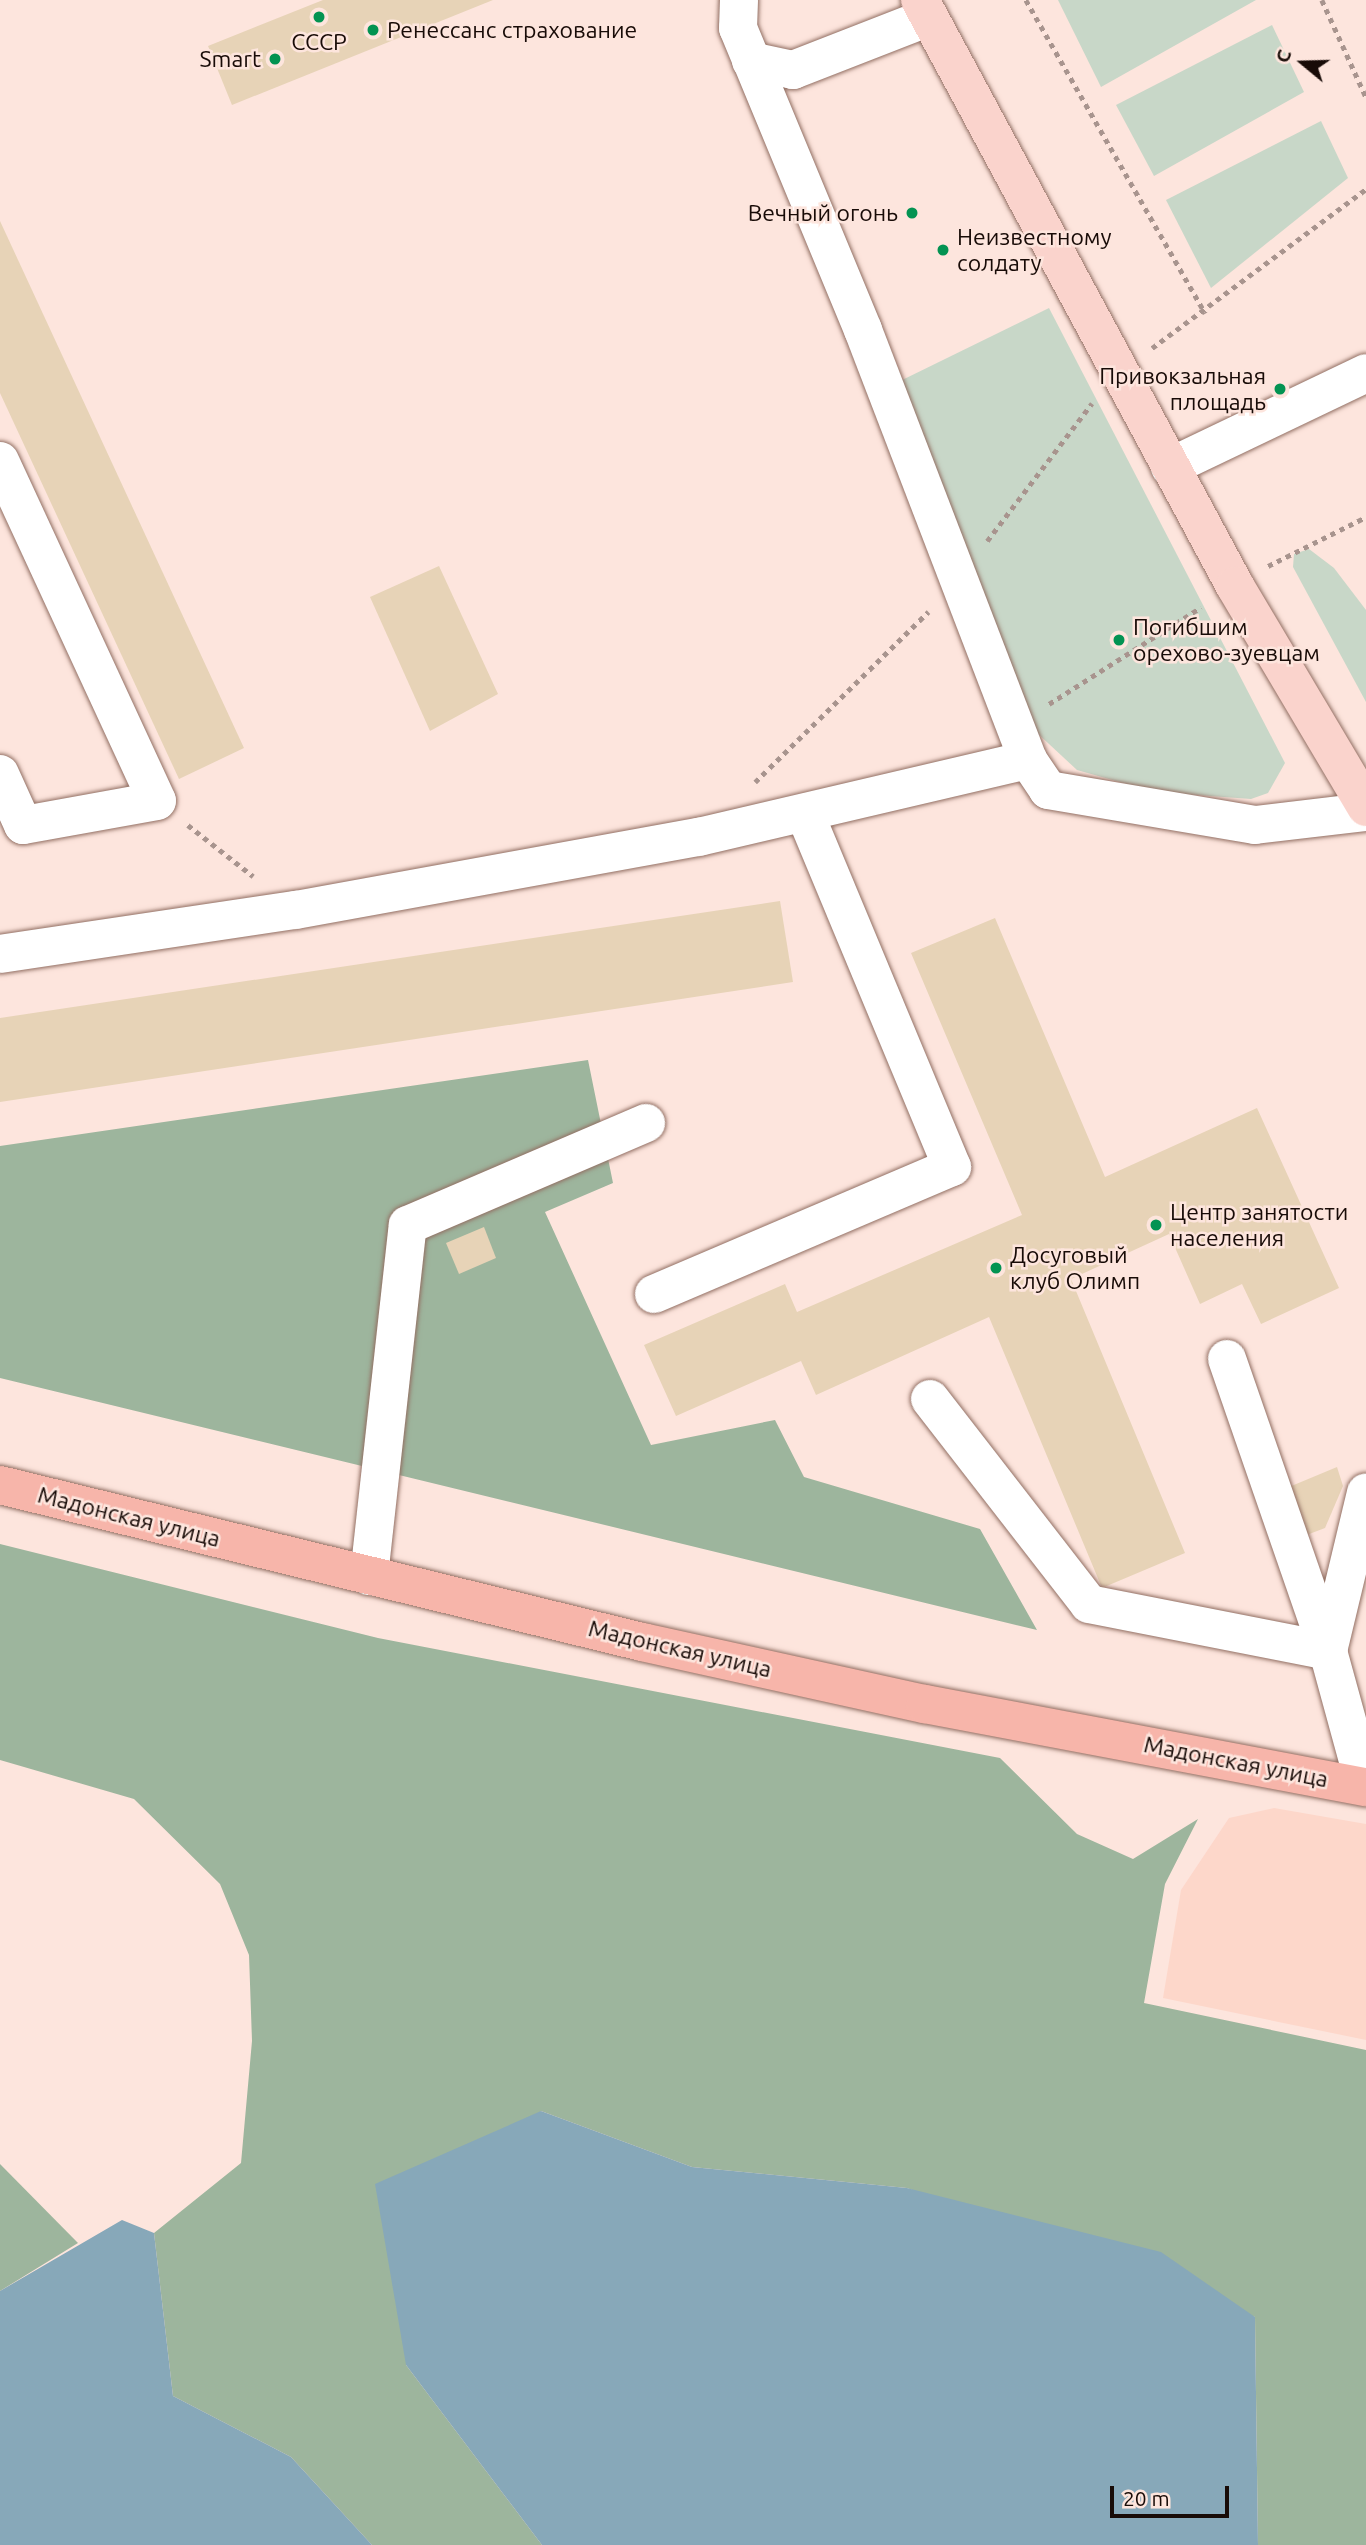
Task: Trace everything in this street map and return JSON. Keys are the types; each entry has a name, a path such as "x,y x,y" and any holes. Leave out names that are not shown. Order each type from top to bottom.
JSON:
{"highway":[{"name":"Мадонская улица","path":"0,1485 369,1576 925,1704 1365,1786"}],"main road":[{"path":"925,8 1234,586 1366,809"}],"lane":[{"path":"739,0 738,28 1022,743 1048,790 1255,825 1366,809"},
{"path":"751,61 793,71 925,8"},
{"path":"1170,467 1365,377"},
{"path":"0,461 157,801 23,825 0,774"},
{"path":"0,954 296,910 806,816 1022,743"},
{"path":"654,1294 952,1167 806,816"},
{"path":"369,1576 408,1225 646,1123"},
{"path":"1227,1359 1328,1651 1365,1786"},
{"path":"930,1399 1088,1604 1328,1651"},
{"path":"1328,1651 1366,1493"}],"path":[{"path":"1026,0 1205,313 1366,189"},
{"path":"1322,0 1366,97"},
{"path":"1022,743 1234,586 1301,545 1366,517"},
{"path":"157,801 296,910"}],"shaded area":[{"path":"1274,1808 1366,1824 1366,2040 1163,1998 1181,1890 1229,1818"}],"green space":[{"path":"1058,0 1256,0 1101,87"},
{"path":"1272,25 1304,92 1154,176 1116,105"},
{"path":"1321,121 1348,178 1211,288 1166,200"},
{"path":"1049,308 1285,763 1268,793 1251,799 1155,792 1077,770 1035,731 894,384"},
{"path":"1309,549 1334,568 1366,610 1366,702 1293,567 1294,554"},
{"path":"588,1060 613,1183 545,1212 651,1445 775,1420 804,1477 980,1529 1037,1630 0,1378 0,1146"},
{"path":"0,1544 378,1638 1000,1758 1077,1834 1133,1859 1198,1819 1165,1884 1144,2003 1366,2050 1366,2545 1258,2545 1255,2317 907,2188 692,2167 541,2111 406,2365 542,2545 372,2545 291,2457 173,2396 154,2233 241,2163 252,2041 249,1955 220,1884 134,1799 0,1760"},
{"path":"0,2164 78,2243 0,2291"}],"water":[{"path":"541,2111 692,2167 907,2188 1161,2252 1255,2317 1258,2545 542,2545 406,2365 375,2184"},
{"path":"122,2220 154,2233 173,2396 291,2457 372,2545 0,2545 0,2291"}],"building":[{"path":"323,0 493,0 232,105 208,46"},
{"path":"0,221 244,748 179,779 0,393"},
{"path":"439,566 498,694 430,731 370,597"},
{"path":"780,901 793,982 0,1102 0,1018"},
{"path":"995,918 1105,1177 1257,1108 1339,1288 1261,1324 1242,1284 1200,1304 1169,1234 1071,1279 1185,1553 1102,1588 989,1317 816,1395 801,1361 676,1416 644,1345 785,1284 797,1312 1022,1215 911,953"},
{"path":"484,1227 496,1258 459,1274 446,1243"},
{"path":"1337,1467 1343,1486 1325,1528 1304,1536 1289,1487"}],"place":[{"name":"СССР","path":"319,17"},
{"name":"Ренессанс страхование","path":"373,30"},
{"name":"Smart","path":"275,59"},
{"name":"Вечный огонь","path":"912,213"},
{"name":"Неизвестному солдату","path":"943,250"},
{"name":"Привокзальная площадь","path":"1280,389"},
{"name":"Погибшим орехово-зуевцам","path":"1119,640"},
{"name":"Центр занятости населения","path":"1156,1225"},
{"name":"Досуговый клуб Олимп","path":"996,1268"}]}
